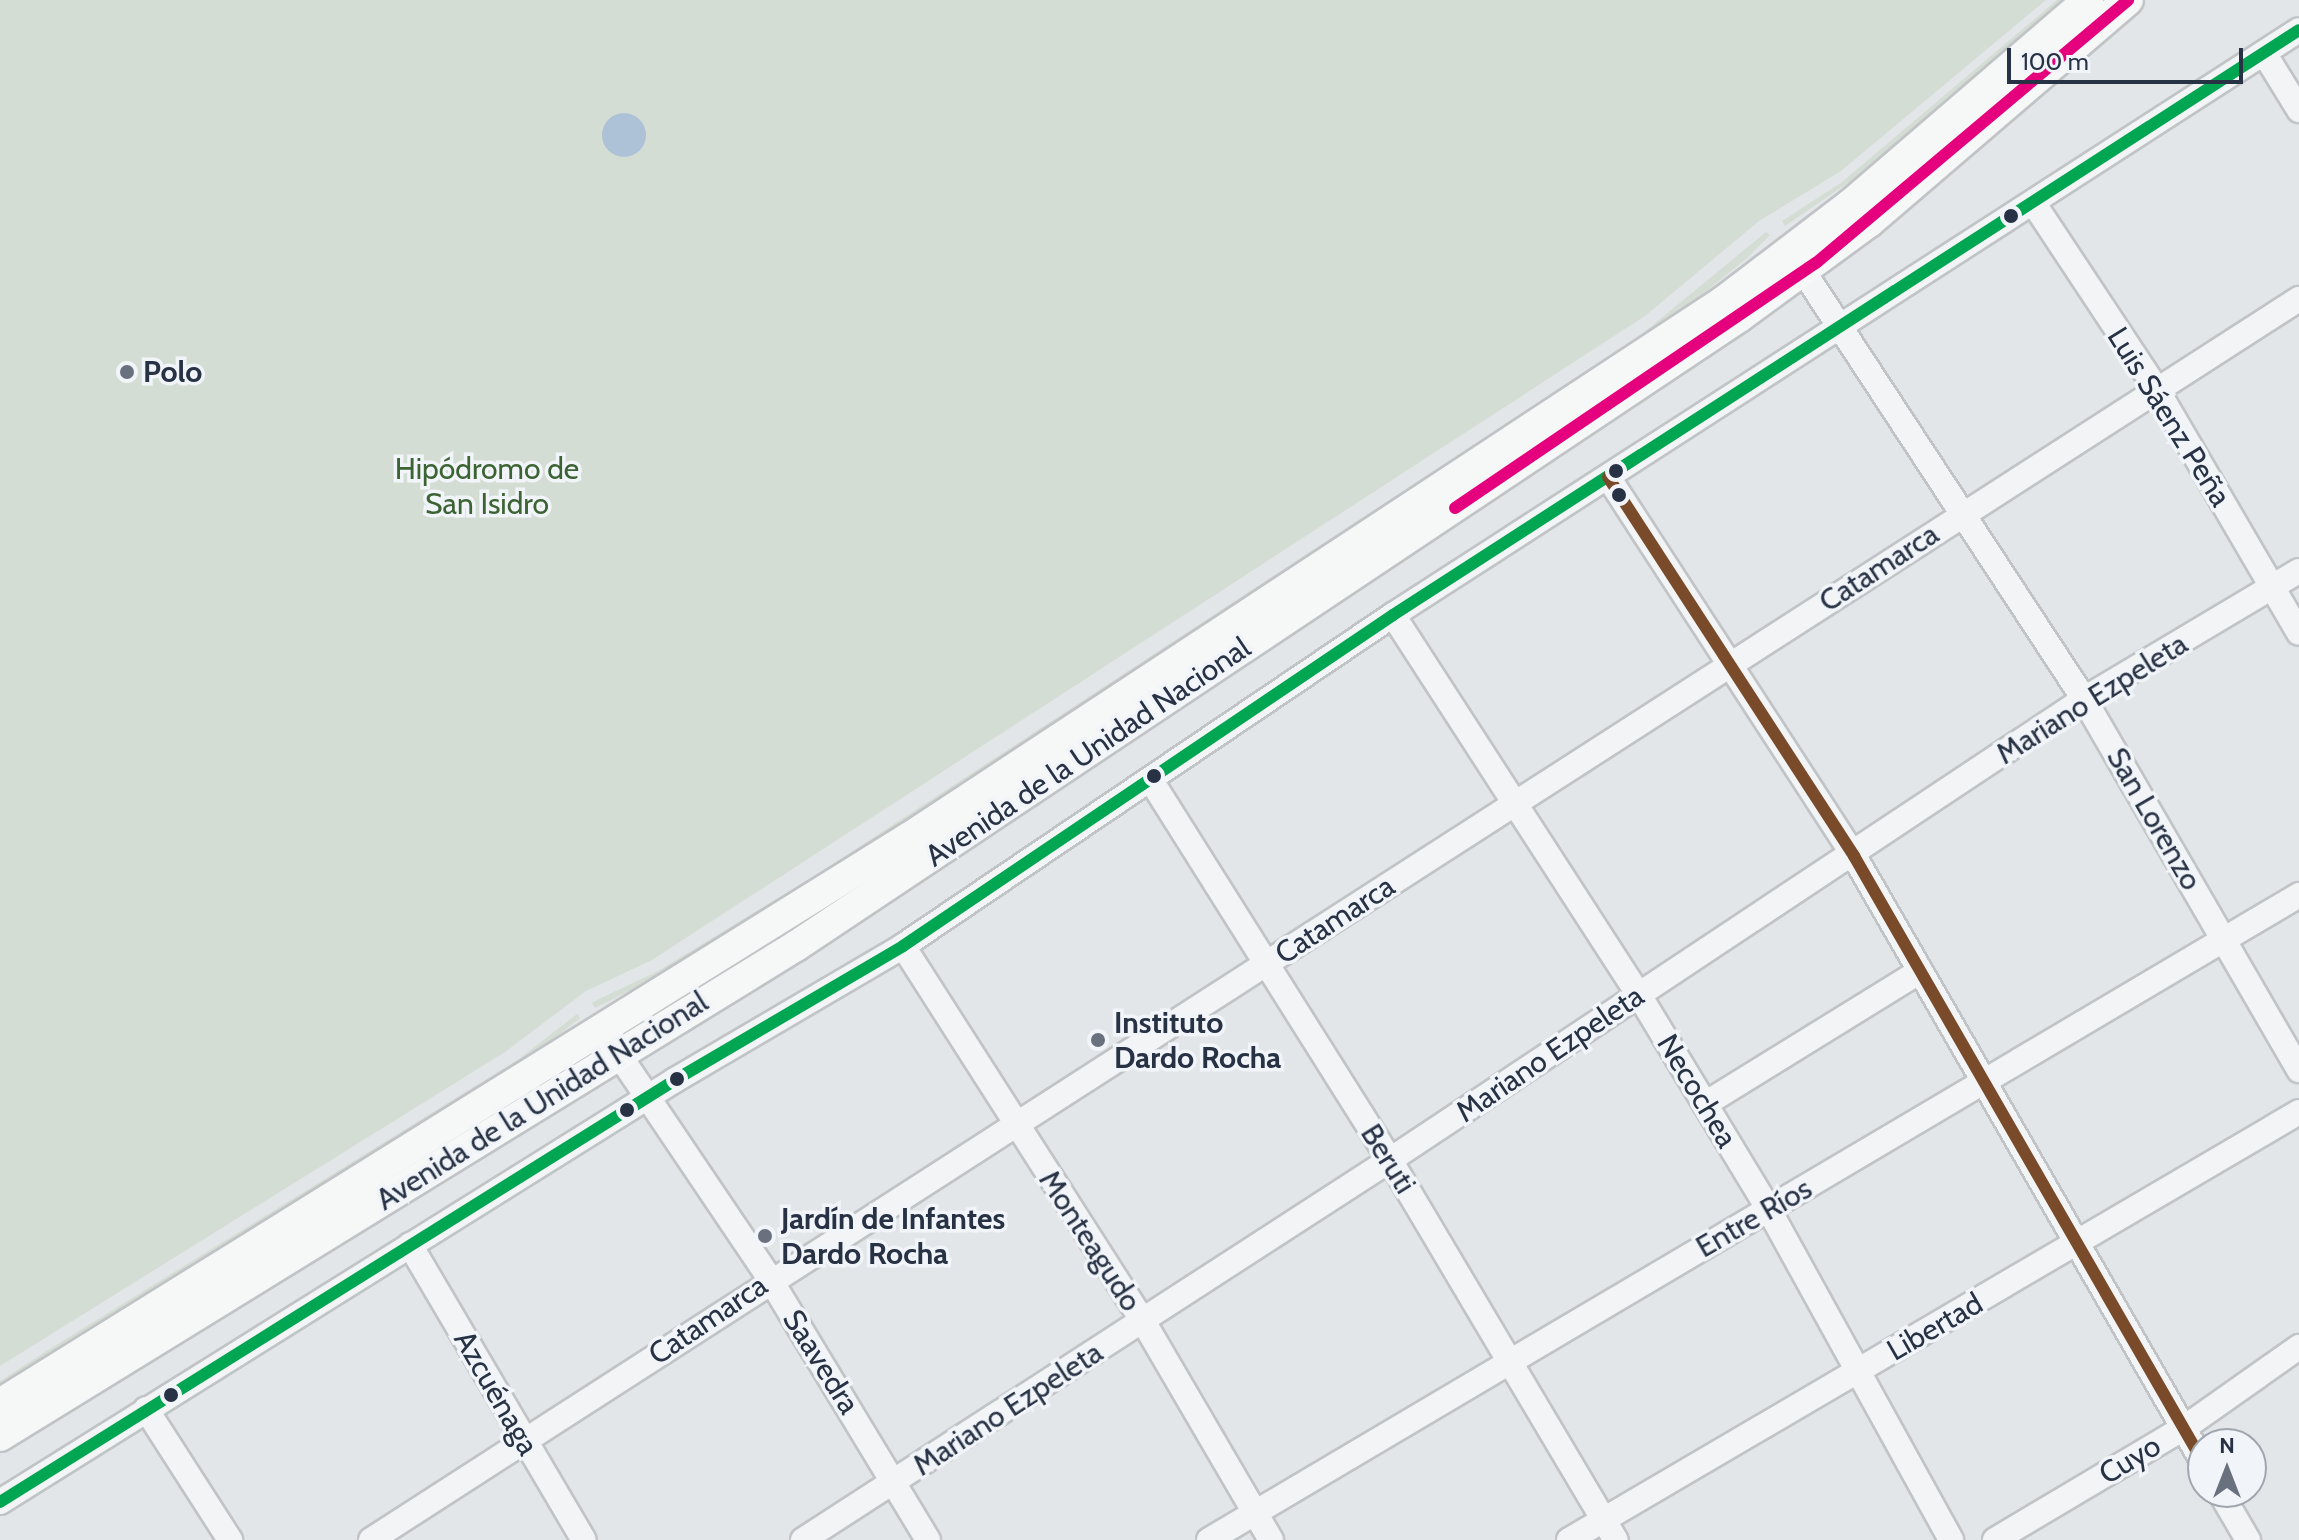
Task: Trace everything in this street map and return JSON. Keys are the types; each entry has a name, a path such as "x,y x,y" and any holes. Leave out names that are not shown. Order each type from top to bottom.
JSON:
{"main road":[{"name":"Avenida de la Unidad Nacional","path":"1798,262 2088,0"},
{"name":"Avenida de la Unidad Nacional","path":"0,1436 610,1042 910,837 1548,419 1798,262 2128,0"},
{"name":"Avenida de la Unidad Nacional","path":"0,1404 610,1042"}],"street":[{"path":"0,1502 649,1097 903,946 1152,782 1393,615 1836,328 2034,204 2299,30"},
{"path":"2264,53 2299,110"},
{"name":"Luis Sáenz Peña","path":"2034,204 2157,390 2299,633"},
{"name":"San Lorenzo","path":"1798,262 1836,328 2084,699 2299,1070"},
{"name":"Catamarca","path":"371,1540 770,1279 1015,1126 2299,299"},
{"path":"1608,477 1854,856 2187,1433"},
{"name":"Mariano Ezpeleta","path":"803,1540 896,1483 1854,856 2084,699 2299,571"},
{"name":"Necochea","path":"1393,615 1518,801 1769,1210 1951,1540"},
{"name":"Beruti","path":"1152,782 1264,966 1390,1160 1616,1540"},
{"name":"Entre Ríos","path":"1209,1540 1510,1359 1983,1083 2222,936 2299,895"},
{"name":"Monteagudo","path":"903,946 1015,1126 1143,1321 1271,1540"},
{"path":"1705,1104 1920,971"},
{"name":"Saavedra","path":"610,1042 770,1279 928,1540"},
{"name":"Libertad","path":"1569,1540 2078,1245 2299,1112"},
{"name":"Azcuénaga","path":"410,1245 523,1443 584,1540"},
{"name":"Cuyo","path":"1995,1540 2184,1428 2299,1347"},
{"path":"146,1409 230,1540"},
{"path":"2229,1508 2248,1540"}],"green space":[{"name":"Hipódromo de San Isidro","path":"0,0 2046,0 1841,171 1759,221 1645,316 652,960 586,991 505,1052 0,1366"},
{"path":"2057,0 2065,0 1868,169 1785,226 1782,221 1842,182"},
{"path":"1766,232 1770,235 1747,258 1671,320 910,821 659,976 595,1008 592,1003 658,971 816,875 1637,338"},
{"path":"577,1014 580,1018 530,1058 0,1388 0,1381 48,1350 519,1059"}],"water":[{"path":"624,113 640,119 646,135 640,151 624,157 608,151 602,135 608,119"}],"transit line":[{"path":"1455,508 1816,263 2128,0"},
{"path":"0,1502 675,1080 903,946 1393,615 2299,30"},
{"path":"1608,477 1854,856 2187,1434"}],"place":[{"name":"Polo","path":"127,372"},
{"name":"Instituto Dardo Rocha","path":"1098,1040"},
{"name":"Jardín de Infantes Dardo Rocha","path":"765,1236"}]}
